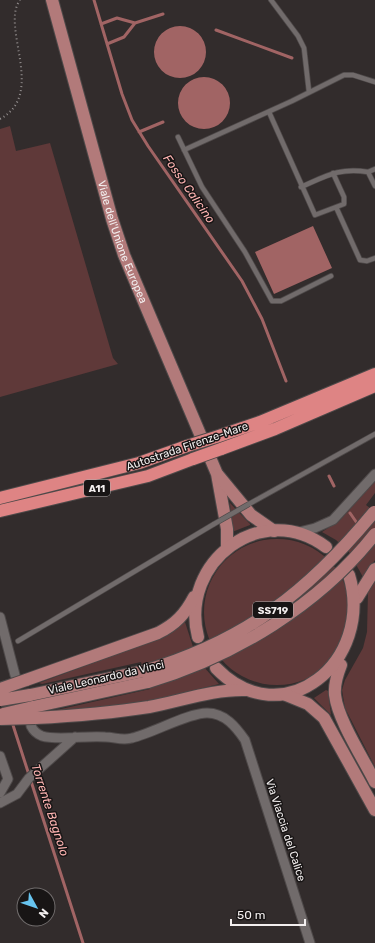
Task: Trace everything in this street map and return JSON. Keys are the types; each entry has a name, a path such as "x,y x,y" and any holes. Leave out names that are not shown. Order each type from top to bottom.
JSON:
{"highway":[{"name":"Autostrada Firenze-Mare","path":"0,498 140,463 260,422 375,374"},
{"name":"Autostrada Firenze-Mare","path":"0,511 148,476 275,429 375,386"}],"main road":[{"name":"Viale dell'Unione Europea","path":"52,0 112,219 124,255 217,474 227,528 227,548"},
{"name":"Viale dell'Unione Europea","path":"217,474 251,515 274,531"},
{"name":"Viale Leonardo da Vinci","path":"0,714 33,717 146,676 211,646 273,610 320,572 348,544 374,511"},
{"name":"Viale dell'Unione Europea","path":"198,637 195,614 198,591 209,567 227,548 249,536 274,531 295,533 308,537 326,547"},
{"name":"Viale Leonardo da Vinci","path":"0,700 185,670 216,656 290,613 334,578 375,534"},
{"path":"357,598 375,569"},
{"path":"349,575 357,598 358,620 353,642 342,662 335,693 337,705 342,718 375,782"},
{"path":"0,689 21,678 158,633 170,627 186,612 198,591"},
{"path":"216,668 231,680 251,690 262,693 285,694 310,687 323,680 342,662"},
{"path":"0,719 111,712 150,706 227,690 251,690"},
{"path":"285,694 308,704 324,718 375,810"}],"street":[{"path":"295,533 315,528 333,520 375,474"},
{"path":"0,617 21,678"},
{"name":"Via Viaccia del Calice","path":"76,737 108,737 124,740 195,715 207,713 225,718 235,726 245,740 310,943"},
{"path":"33,717 41,736 76,737"},
{"path":"0,803 17,794 29,778 76,737"},
{"path":"0,756 8,779 0,793"}],"lane":[{"path":"271,0 298,36 304,48 309,92"},
{"path":"184,150 269,112 344,75 353,75 375,82"},
{"path":"269,112 301,187 315,215 344,204 333,173"},
{"path":"178,137 202,187 245,252 272,301 281,301 330,276"},
{"path":"301,187 333,173 352,169 368,172 375,169"},
{"path":"368,172 375,186"},
{"path":"336,207 360,260 367,261 375,258"},
{"path":"18,642 214,524 375,434"}],"path":[{"path":"0,119 12,110 18,98 21,82 22,69 15,25 16,8 20,0"}],"shaded area":[{"path":"175,26 185,26 199,33 206,47 206,57 199,71 185,78 175,78 165,74 158,67 154,57 154,47 158,37 165,30"},
{"path":"199,77 209,77 223,84 230,98 230,108 223,122 209,129 199,129 189,125 182,118 178,108 178,98 182,88 189,81"},
{"path":"10,126 16,151 50,143 113,358 118,364 0,397 0,129"},
{"path":"313,226 332,268 274,294 255,252"},
{"path":"375,481 375,493 366,505 375,512 375,560 363,577 349,552 336,540 322,532 340,520"},
{"path":"230,503 250,524 250,525 232,532"},
{"path":"277,539 298,542 317,551 329,560 338,572 347,591 350,612 347,633 338,652 329,664 317,673 298,682 277,685 256,682 237,673 225,664 216,652 207,633 204,612 207,591 216,572 225,560 237,551 256,542"},
{"path":"375,579 375,767 345,708 342,690 345,680 363,648 367,632 368,592"},
{"path":"185,622 194,650 203,666 219,684 155,700 110,708 48,712 150,689 141,662 42,684 39,683 163,637"},
{"path":"326,690 328,691 331,715 314,698"}],"waterway":[{"name":"Fosso Calicino","path":"94,0 122,94 132,120 148,146 242,281 262,319 286,381"},
{"path":"107,44 124,37 135,23 163,14"},
{"path":"101,24 117,18 135,23"},
{"path":"216,30 292,58"},
{"path":"139,132 163,122"},
{"name":"Fosso Calicino","path":"329,476 334,486"},
{"name":"Fosso Calicino","path":"350,513 359,526"},
{"name":"Torrente Bagnolo","path":"12,722 83,943"}]}
